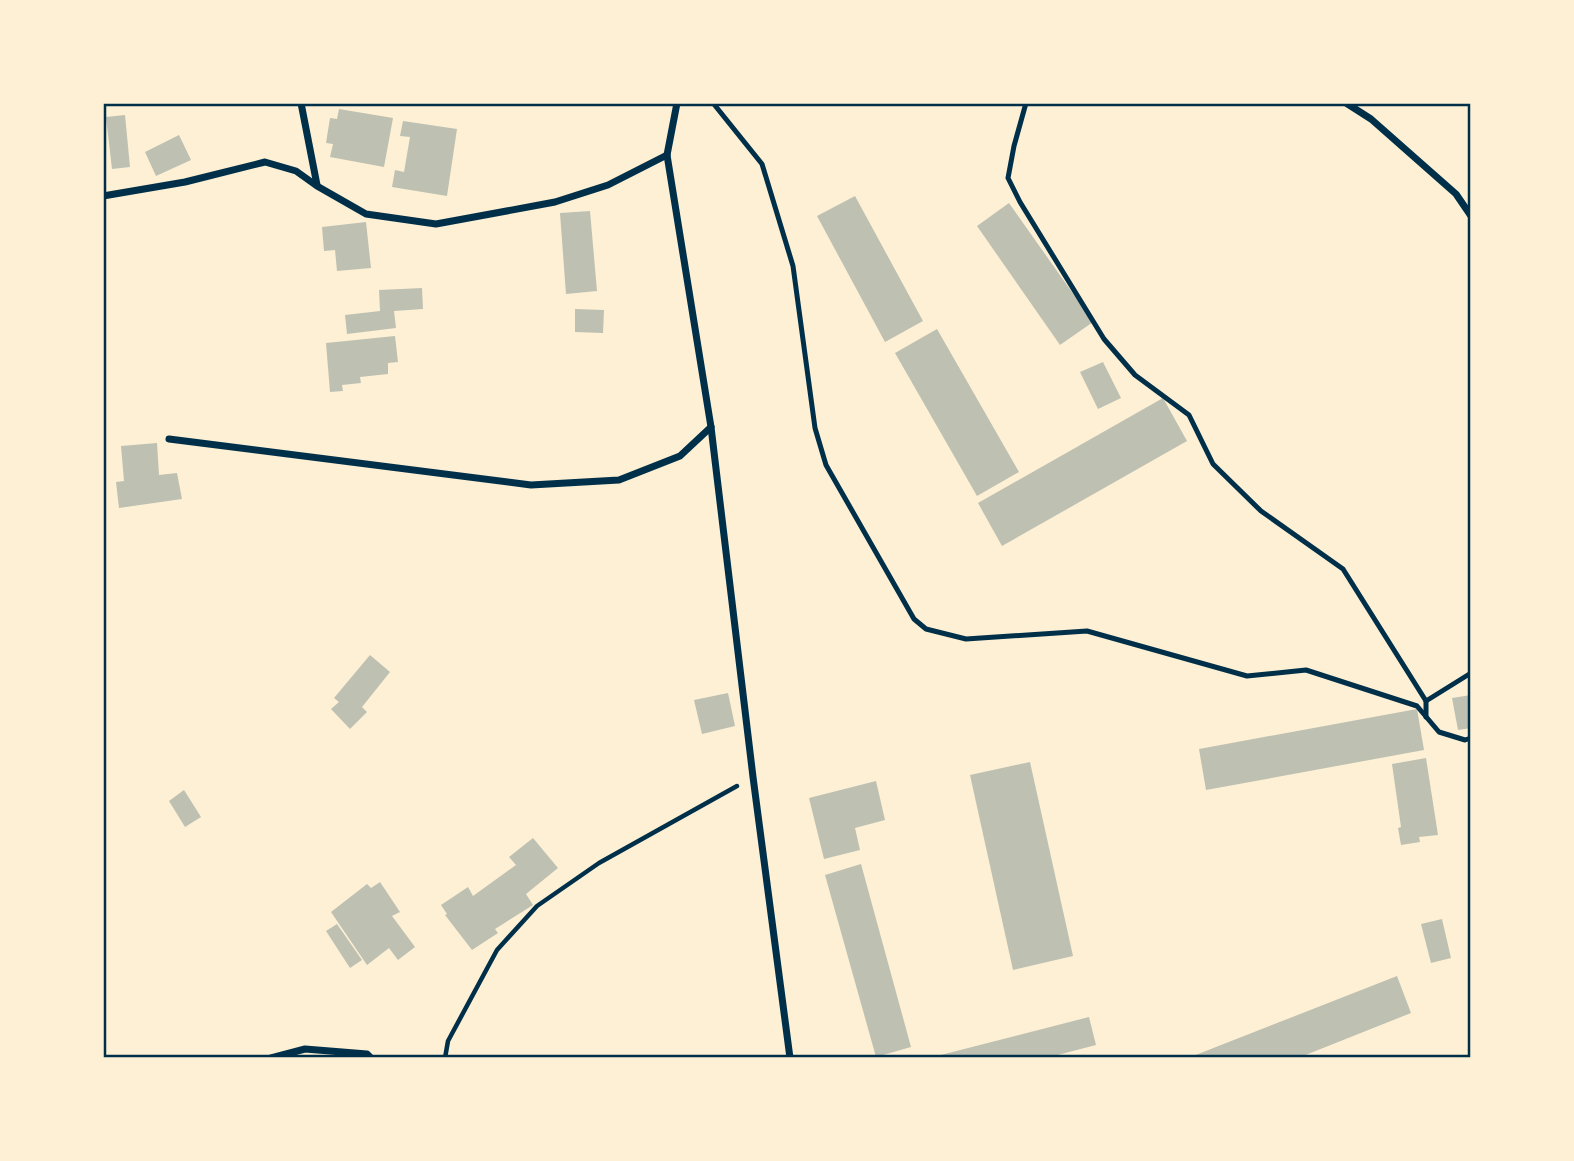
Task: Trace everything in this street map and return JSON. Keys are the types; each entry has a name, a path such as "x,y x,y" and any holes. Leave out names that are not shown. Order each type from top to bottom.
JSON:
{"street":[{"path":"301,103 317,186"},
{"path":"677,103 667,155 711,427 790,1058"},
{"path":"1346,103 1371,119 1456,194 1471,216"},
{"path":"103,196 185,182 265,162 296,171 366,214 436,224 555,202 608,185 667,155"},
{"path":"169,439 531,485 619,480 680,456 711,427"},
{"path":"271,1058 305,1049 367,1054 371,1058"}],"lane":[{"path":"713,103 762,164 793,267 815,428 826,465 914,620 926,629 966,639 1087,631 1247,676 1306,670 1417,706 1439,732 1465,740 1471,738"},
{"path":"1026,103 1008,178 1104,339 1135,375 1189,415 1213,464 1261,511 1343,569 1426,701 1426,717"},
{"path":"1426,701 1471,673"}],"path":[{"path":"445,1058 448,1041 497,950 537,906 599,863 753,777"}],"building":[{"path":"339,109 393,118 384,167 330,157 333,144 326,143 330,118 337,119"},
{"path":"125,115 130,167 112,169 106,117"},
{"path":"403,121 457,129 447,196 392,187 395,170 404,172 410,137 400,136"},
{"path":"179,135 191,160 156,176 145,152"},
{"path":"855,196 923,321 885,342 817,216"},
{"path":"1009,203 1093,322 1060,345 977,226"},
{"path":"590,211 597,291 566,294 560,213"},
{"path":"366,222 371,268 337,271 335,250 324,251 322,227"},
{"path":"422,288 423,309 394,311 396,328 347,334 345,315 380,311 379,290"},
{"path":"575,309 604,310 603,333 575,332"},
{"path":"937,329 1019,472 977,496 895,353"},
{"path":"395,336 398,362 388,363 388,374 360,377 361,383 342,385 343,391 330,392 326,343"},
{"path":"1103,362 1121,398 1098,409 1080,372"},
{"path":"1163,398 1187,441 1002,546 978,503"},
{"path":"157,443 159,475 177,473 182,499 119,508 116,482 124,481 121,446"},
{"path":"370,655 390,672 362,707 367,712 350,729 331,709 339,702 334,698"},
{"path":"728,693 735,726 702,734 694,700"},
{"path":"1471,695 1471,728 1458,730 1452,698"},
{"path":"1417,709 1424,750 1206,790 1199,749"},
{"path":"1426,758 1438,835 1419,837 1420,842 1401,845 1392,764"},
{"path":"1030,762 1073,956 1013,970 970,775"},
{"path":"876,781 885,820 855,828 860,850 824,859 809,798"},
{"path":"184,790 201,817 185,827 169,801"},
{"path":"533,838 558,868 526,894 533,905 495,929 498,933 472,950 445,915 447,914 441,905 468,887 473,896 516,865 509,857"},
{"path":"861,864 911,1047 876,1057 825,875"},
{"path":"380,882 400,912 392,916 415,947 398,960 389,948 367,965 331,912 367,884 371,888"},
{"path":"1442,919 1451,958 1431,963 1421,924"},
{"path":"337,924 362,960 350,968 326,931"},
{"path":"1397,976 1411,1013 1298,1058 1188,1058"},
{"path":"1089,1017 1096,1045 1046,1058 929,1058"}]}
